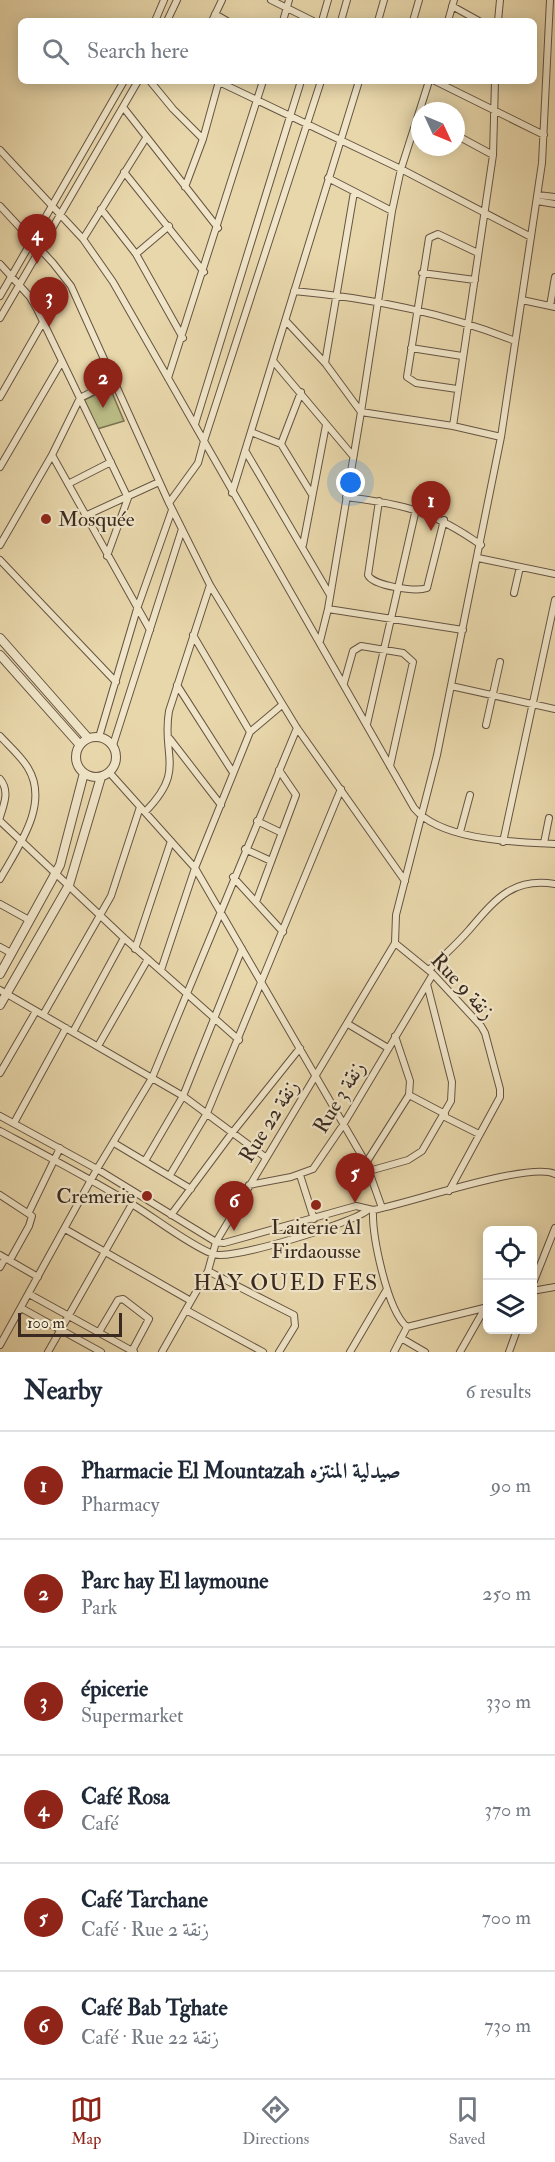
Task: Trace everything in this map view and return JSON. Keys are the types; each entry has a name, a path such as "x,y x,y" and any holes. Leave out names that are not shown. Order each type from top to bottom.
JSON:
{"street":[{"path":"156,18 164,0"},
{"path":"168,18 177,0"},
{"path":"214,18 222,0"},
{"path":"271,0 307,18"},
{"path":"284,18 289,0"},
{"path":"323,18 328,0"},
{"path":"342,18 347,0"},
{"path":"379,18 384,0"},
{"path":"414,18 419,0"},
{"path":"498,18 500,0"},
{"path":"395,943 396,915 422,818 451,686 501,437 538,198 544,135 550,0"},
{"path":"449,18 453,3 475,18"},
{"path":"547,80 555,83"},
{"path":"0,296 122,84"},
{"path":"0,318 136,84"},
{"path":"152,84 173,110 203,140"},
{"path":"185,187 203,140 217,84"},
{"path":"224,84 401,170 531,237"},
{"path":"168,378 183,338 262,84"},
{"path":"195,425 301,84"},
{"path":"99,737 170,507 198,463 320,84"},
{"path":"232,493 358,84"},
{"path":"423,102 428,84"},
{"path":"441,84 544,135"},
{"path":"453,426 493,155 495,84"},
{"path":"123,107 218,228"},
{"path":"83,239 146,138"},
{"path":"320,641 328,609 361,412 376,301 392,211 401,170 411,140"},
{"path":"465,140 493,155"},
{"path":"0,150 61,213 83,239 113,282 232,493 320,641 390,767 422,818 460,832 503,843 555,844"},
{"path":"124,171 204,272"},
{"path":"328,178 392,211"},
{"path":"325,363 354,192"},
{"path":"538,198 555,197"},
{"path":"538,198 555,204"},
{"path":"0,206 41,249 71,286 170,507 210,585 297,729 405,881"},
{"path":"101,209 136,254 183,338"},
{"path":"136,254 169,226"},
{"path":"457,389 409,380 406,373 416,308 426,244 434,235 438,234 478,253"},
{"path":"0,264 30,297 128,498 107,556"},
{"path":"422,273 475,280"},
{"path":"522,300 553,307 555,277"},
{"path":"294,291 337,295 416,308 468,322 515,341"},
{"path":"286,321 325,363 361,412 453,426 501,437"},
{"path":"0,397 43,322"},
{"path":"411,348 462,356"},
{"path":"0,467 62,361"},
{"path":"274,362 352,456"},
{"path":"0,545 52,455 80,398 113,381"},
{"path":"281,444 301,392"},
{"path":"303,545 326,425"},
{"path":"251,432 281,444 311,494"},
{"path":"246,452 303,545 330,595"},
{"path":"52,455 150,630"},
{"path":"68,484 111,462"},
{"path":"85,516 159,482"},
{"path":"346,497 416,508 444,520 481,545"},
{"path":"378,501 368,575 376,583 423,590 429,584 444,520"},
{"path":"367,725 393,620 416,508"},
{"path":"0,1005 3,992 69,885 105,774 116,757 113,745 182,529"},
{"path":"478,558 555,574"},
{"path":"0,560 116,682"},
{"path":"514,592 519,567"},
{"path":"43,1014 101,917 142,809 164,790 170,767 166,724 210,585"},
{"path":"503,843 555,600"},
{"path":"328,609 463,630"},
{"path":"193,635 250,732"},
{"path":"0,638 88,738"},
{"path":"344,683 356,648 365,646 403,653 413,662 390,767"},
{"path":"0,655 80,746"},
{"path":"486,725 500,662"},
{"path":"177,685 232,771"},
{"path":"451,686 555,709"},
{"path":"161,970 195,868 221,805 232,771 250,732 282,705"},
{"path":"1,1343 97,1170 152,1077 221,912 233,877 297,729"},
{"path":"0,736 26,765 35,783 35,804 21,841 1,875"},
{"path":"0,974 57,872 84,773 76,760 80,746 88,738 99,737 113,745"},
{"path":"169,739 221,805"},
{"path":"256,902 296,795 279,770"},
{"path":"84,773 105,774 142,809 195,868 366,1163 382,1208"},
{"path":"0,779 6,789 6,800 0,819 101,917 239,1040"},
{"path":"170,1175 207,1113 341,789"},
{"path":"460,832 470,795"},
{"path":"544,843 549,818"},
{"path":"257,821 282,833"},
{"path":"135,948 171,841"},
{"path":"245,849 271,861"},
{"path":"233,877 283,932"},
{"name":"Rue 3 زنقة","path":"249,1185 300,1175 313,1169 343,1125 427,984 431,972 489,904 503,894 528,883 555,884"},
{"path":"0,904 29,920"},
{"path":"73,1032 124,938"},
{"name":"Rue 9 زنقة","path":"395,943 431,972 485,1033 500,1097 449,1191"},
{"name":"Rue 22 زنقة","path":"162,1352 208,1271 216,1242 395,943"},
{"path":"0,947 11,953"},
{"path":"145,1161 183,1096 242,949"},
{"path":"98,1046 148,959"},
{"path":"369,1171 418,1154 426,1146 451,1101 452,1082 427,984"},
{"path":"3,992 183,1096 265,1157"},
{"path":"0,1073 36,1011"},
{"path":"348,1024 388,1048"},
{"path":"14,1123 66,1028"},
{"path":"366,1163 409,1095 410,1081 395,1036"},
{"path":"171,1215 232,1132 300,1048"},
{"path":"409,1095 479,1134"},
{"path":"0,1116 60,1148 216,1242 232,1242 356,1206 371,1210"},
{"path":"0,1131 92,1180 213,1254 236,1253 321,1230 355,1219 371,1210 449,1191 540,1171 555,1174"},
{"path":"114,1143 191,1189"},
{"path":"29,1212 60,1148"},
{"path":"300,1175 314,1219"},
{"path":"0,1195 29,1212 32,1218 29,1226 0,1267"},
{"path":"48,1352 132,1204"},
{"path":"371,1210 387,1289 395,1311 407,1327"},
{"path":"534,1280 555,1228"},
{"path":"65,1229 190,1301"},
{"path":"5,1258 38,1277"},
{"path":"208,1271 294,1315 295,1326 279,1352"},
{"path":"537,1291 555,1287"},
{"path":"350,1352 387,1289"},
{"path":"29,1294 133,1352 150,1320 123,1299 118,1300 99,1332"},
{"path":"21,1308 61,1330 88,1349 101,1352"},
{"path":"394,1352 407,1327 483,1308"},
{"path":"186,1311 263,1352"},
{"path":"460,1352 483,1312"},
{"path":"509,1352 515,1334"},
{"path":"401,1338 425,1352"}],"green space":[{"path":"110,388 124,421 97,429 84,400"}],"place":[{"name":"Café Rosa","path":"37,264"},
{"name":"épicerie","path":"49,327"},
{"name":"Parc hay El laymoune","path":"103,408"},
{"name":"Mosquée","path":"46,519"},
{"name":"Pharmacie El Mountazah صيدلية المنتزه","path":"431,531"},
{"name":"Cremerie","path":"147,1196"},
{"name":"Café Tarchane","path":"355,1203"},
{"name":"Laiterie Al Firdaousse","path":"316,1205"},
{"name":"Café Bab Tghate","path":"234,1231"}],"district":[{"name":"HAY OUED FES","path":"286,1282"}]}
